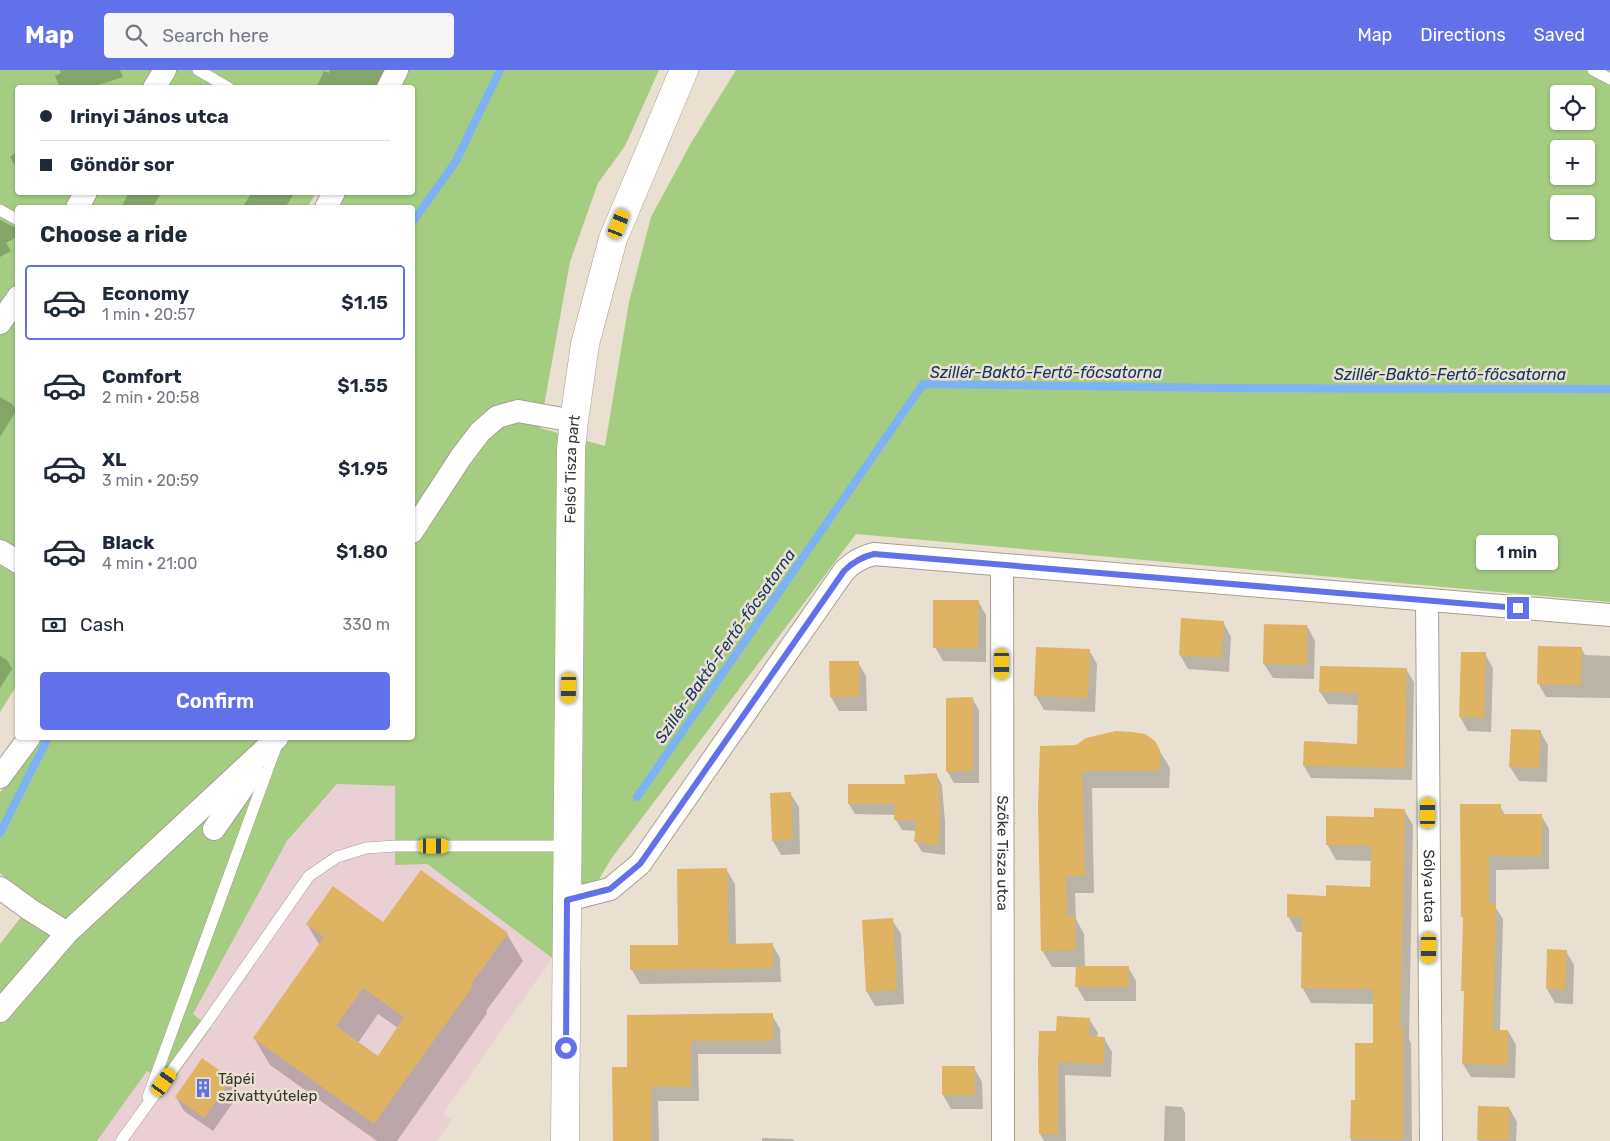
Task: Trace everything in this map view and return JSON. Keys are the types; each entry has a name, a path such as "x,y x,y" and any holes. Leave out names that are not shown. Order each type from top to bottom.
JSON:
{"main road":[{"name":"Felső Tisza part","path":"565,1141 571,449 574,421 585,344 613,239 684,70"}],"street":[{"path":"156,85 166,70"},
{"path":"390,85 397,70"},
{"path":"0,323 15,301"},
{"path":"415,527 461,457 480,432 497,416 518,411 574,421"},
{"path":"0,552 15,560"},
{"path":"567,893 610,889 640,864 844,571 853,562 874,554 1610,615"},
{"name":"Szőke Tisza utca","path":"1002,565 1003,1141"},
{"name":"Sólya utca","path":"1427,601 1431,1141"},
{"path":"0,777 28,740"},
{"path":"0,1011 67,933 277,740"},
{"path":"214,829 278,740"},
{"path":"0,888 29,910 67,933"}],"lane":[{"path":"198,70 224,85"},
{"path":"1593,70 1610,79"},
{"path":"0,210 15,218"},
{"path":"143,1111 278,740"},
{"path":"121,1141 206,1025 309,876 337,857 366,848 396,846 567,846"}],"shaded area":[{"path":"337,784 395,786 426,864 552,958 443,1114 452,1120 437,1141 97,1141 147,1070 211,1028 193,1014 287,841"}],"green space":[{"path":"0,70 384,70 376,85 15,85 15,195 315,195 309,205 15,205 15,688 0,712"},
{"path":"403,70 659,70 625,146 598,183 570,262 540,428 605,446 629,302 651,217 691,143 736,70 1610,70 1610,602 856,534 611,859 552,958 427,864 395,865 395,786 337,784 287,841 193,1014 211,1028 169,1086 147,1071 97,1141 0,1141 0,944 32,903 0,873 0,793 35,740 415,740 415,205 334,205 340,195 415,195 415,85 395,85"}],"building":[{"path":"933,600 979,600 978,648 933,648"},
{"path":"1181,618 1224,621 1221,658 1179,655"},
{"path":"1264,624 1307,625 1307,665 1263,664"},
{"path":"1538,646 1582,647 1581,685 1537,684"},
{"path":"1036,647 1090,649 1088,698 1034,696"},
{"path":"1461,652 1486,652 1484,718 1459,717"},
{"path":"829,661 859,661 859,697 830,697"},
{"path":"1320,666 1407,668 1405,768 1303,766 1304,741 1357,744 1358,693 1319,692"},
{"path":"973,697 973,771 946,772 946,698"},
{"path":"1511,729 1541,730 1539,768 1509,767"},
{"path":"1116,731 1145,734 1155,741 1160,750 1160,771 1082,771 1085,876 1066,876 1067,916 1075,916 1076,950 1041,951 1038,807 1040,746 1076,745 1086,738"},
{"path":"937,773 940,811 939,845 914,842 916,821 894,820 895,804 848,804 848,784 905,784 904,775"},
{"path":"791,792 793,840 772,841 770,793"},
{"path":"1460,804 1501,804 1501,814 1542,814 1542,856 1489,856 1489,904 1496,904 1493,1030 1508,1030 1508,1065 1462,1064 1464,991 1461,991 1463,917 1461,917"},
{"path":"1374,808 1405,809 1400,1027 1403,1027 1403,1140 1350,1138 1351,1100 1355,1100 1355,1043 1373,1043 1373,989 1301,988 1302,917 1287,917 1287,894 1326,896 1326,885 1370,887 1371,846 1326,845 1326,816 1374,817"},
{"path":"727,868 728,944 773,943 773,968 630,970 630,945 678,945 677,869"},
{"path":"421,870 508,933 471,984 473,986 374,1124 253,1038 324,937 306,924 333,886 383,922","holes":["363,988 404,1017 378,1056 336,1026"]},
{"path":"893,918 897,990 866,992 862,920"},
{"path":"1547,949 1567,950 1565,990 1546,989"},
{"path":"1076,966 1129,966 1129,987 1075,987"},
{"path":"773,1013 773,1041 691,1041 691,1087 651,1087 651,1141 613,1141 612,1067 627,1067 627,1015"},
{"path":"1057,1016 1090,1018 1089,1036 1105,1037 1103,1064 1058,1062 1058,1134 1039,1134 1039,1031 1056,1031"},
{"name":"Tápéi szivattyútelep","path":"202,1058 232,1079 204,1118 175,1097"},
{"path":"942,1066 975,1066 975,1095 942,1095"},
{"path":"1478,1106 1509,1107 1509,1140 1477,1140"}],"waterway":[{"path":"415,219 456,161 500,70"},
{"name":"Szillér-Baktó-Fertő-főcsatorna","path":"637,797 923,384 1221,388 1610,389"},
{"path":"0,833 47,740"}],"place":[{"name":"Tápéi szivattyútelep","path":"203,1088"}],"route":[{"path":"566,1048 567,900 610,889 640,864 844,571 853,562 863,557 874,554 1518,608"}]}
